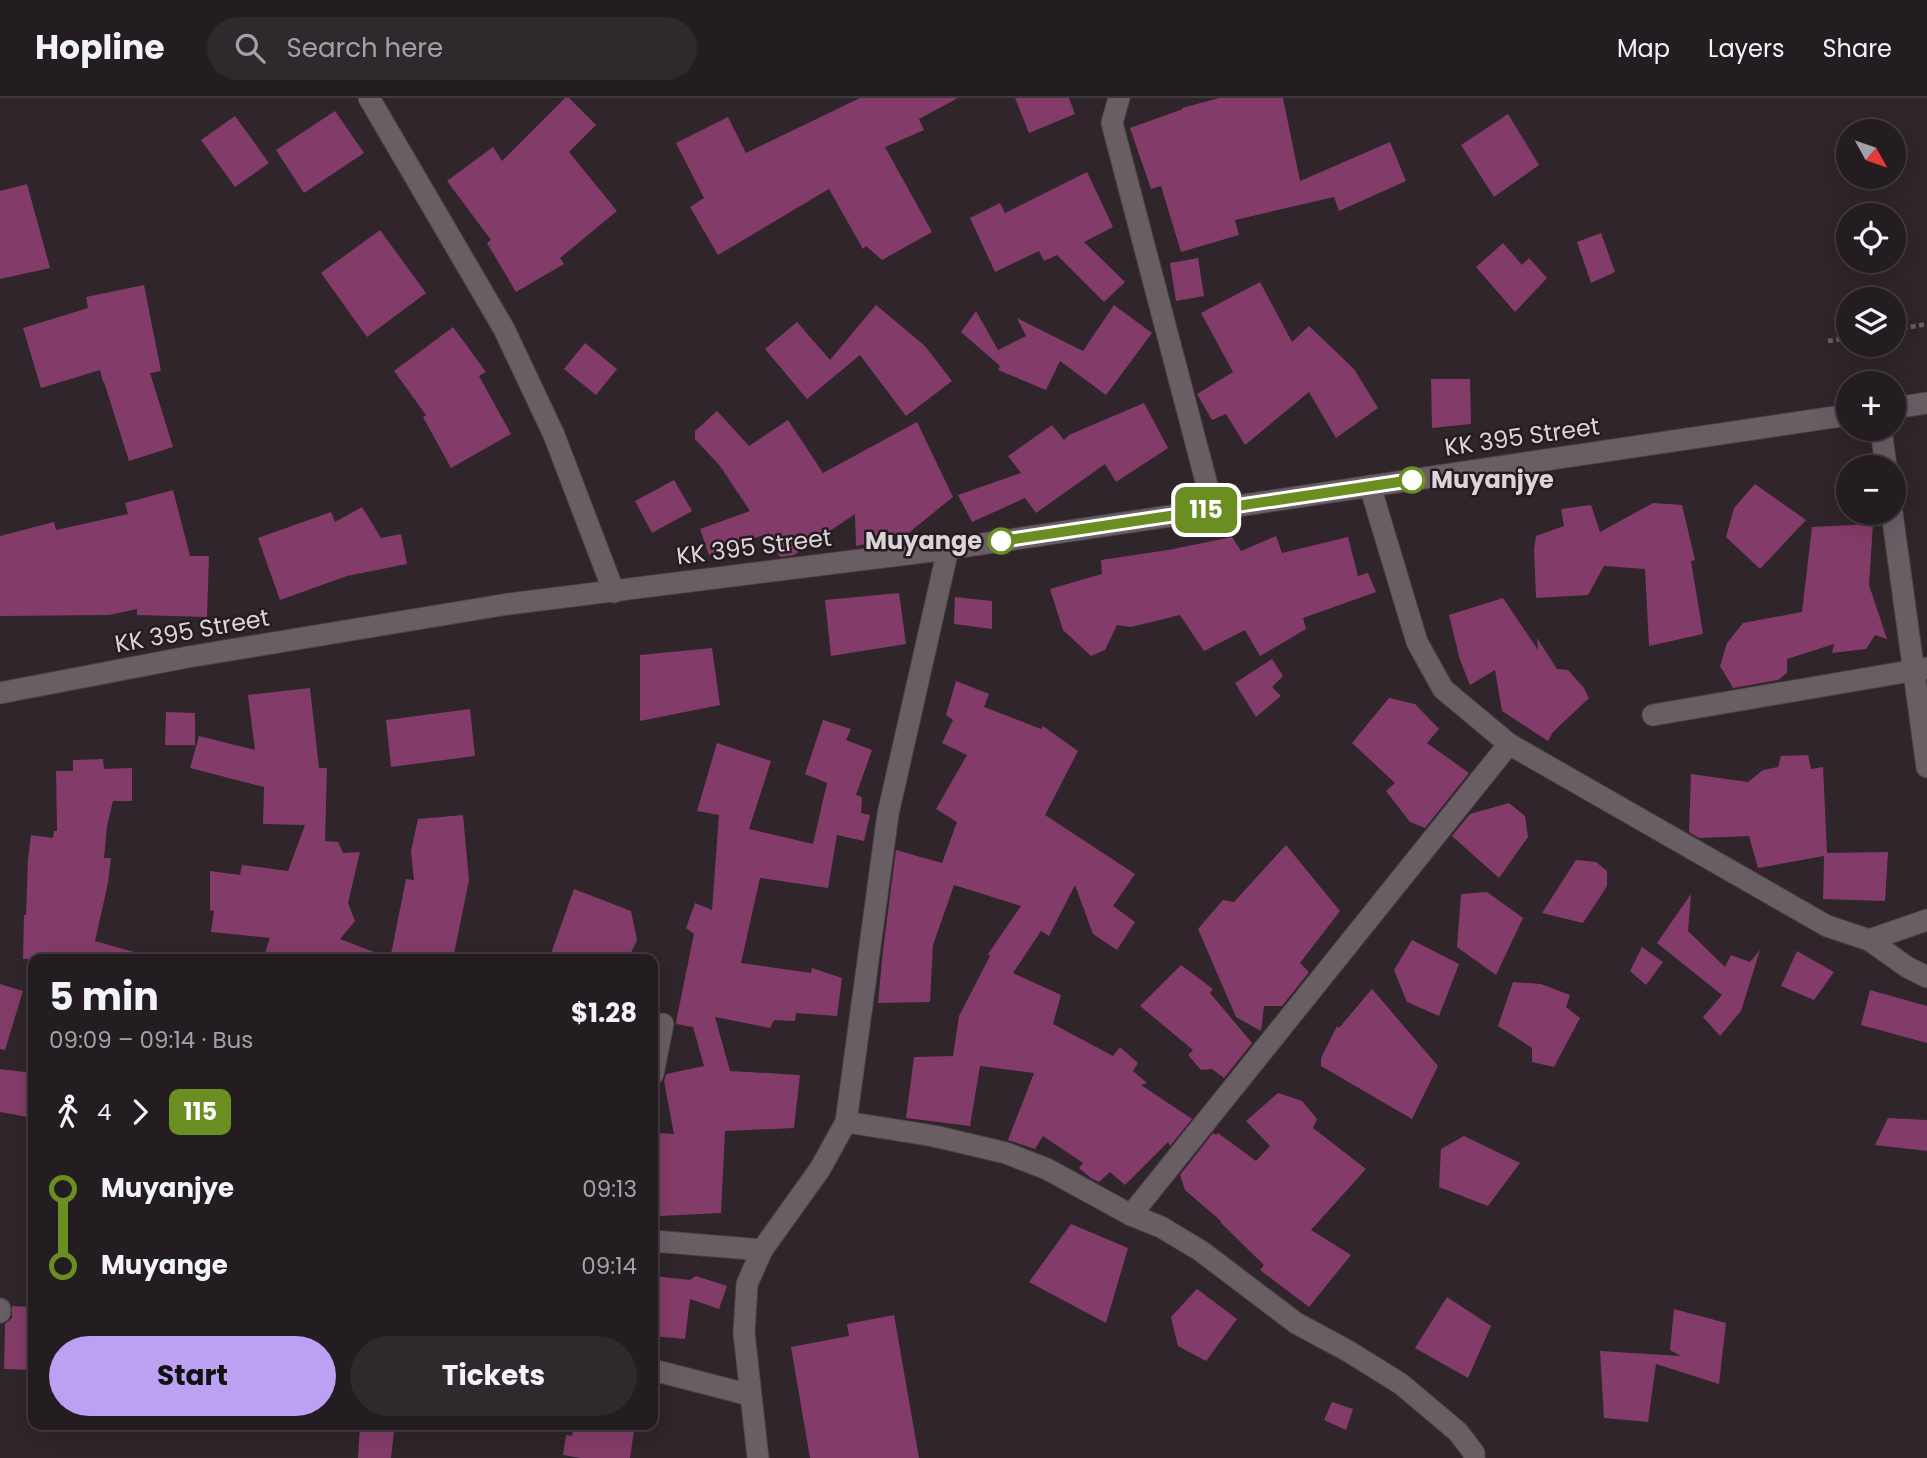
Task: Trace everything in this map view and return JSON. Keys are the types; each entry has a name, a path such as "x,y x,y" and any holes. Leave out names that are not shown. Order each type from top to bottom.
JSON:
{"street":[{"path":"369,98 504,329 554,435 614,592"},
{"path":"1119,98 1112,123 1213,509"},
{"path":"1906,406 1927,403"},
{"name":"KK 395 Street","path":"0,693 188,657 495,606 948,549 1836,417"},
{"path":"1370,486 1417,642 1443,689 1509,744 1827,926 1869,940 1907,967 1927,977"},
{"path":"1894,525 1920,669 1927,767"},
{"path":"758,1458 744,1333 747,1284 762,1250 820,1169 846,1122 888,814 948,549"},
{"path":"1653,715 1920,669"},
{"path":"1131,1215 1509,744"},
{"path":"1869,940 1927,920"},
{"path":"658,1049 663,1024"},
{"path":"846,1122 934,1136 1006,1153 1047,1168 1131,1215 1161,1227 1201,1251 1296,1323 1401,1384 1458,1432 1474,1453 1474,1458"},
{"path":"658,1241 762,1250"},
{"path":"658,1371 750,1395"}],"path":[{"path":"1906,328 1927,324"},
{"path":"1828,341 1836,340"}],"building":[{"path":"565,98 569,98 596,125 569,152 617,211 560,258 564,264 516,292 487,243 491,240 447,181 493,147 502,161"},
{"path":"860,98 958,98 919,119 924,130 885,147 932,232 882,260 866,246 863,249 829,189 718,255 690,207 704,198 676,143 728,117 746,153"},
{"path":"1015,98 1069,98 1075,114 1029,133"},
{"path":"1219,98 1283,98 1300,181 1390,142 1406,181 1339,211 1334,197 1235,220 1239,235 1181,252 1161,186 1151,189 1130,128 1182,108"},
{"path":"335,111 364,153 304,193 276,150"},
{"path":"1508,114 1539,165 1494,197 1461,145"},
{"path":"235,116 269,163 235,187 201,140"},
{"path":"1087,172 1113,227 1084,242 1125,282 1104,302 1057,255 1044,261 1039,251 995,272 970,218 1000,203 1005,213"},
{"path":"27,184 50,268 0,279 0,191"},
{"path":"380,230 426,293 367,337 321,273"},
{"path":"1601,233 1615,272 1591,283 1577,242"},
{"path":"1503,243 1522,265 1529,258 1547,278 1515,312 1476,267"},
{"path":"1198,258 1204,296 1176,301 1170,263"},
{"path":"1260,282 1292,342 1309,326 1354,369 1378,408 1336,438 1309,392 1245,445 1226,414 1212,420 1197,394 1233,372 1201,313"},
{"path":"144,285 161,371 150,373 173,447 129,461 100,370 41,388 23,328 88,308 86,297"},
{"path":"876,305 925,346 952,381 906,416 860,355 807,399 765,349 797,322 830,360"},
{"path":"1114,305 1152,333 1106,395 1060,361 1046,390 998,370 1000,366 961,332 976,311 998,350 1026,336 1017,318 1083,351"},
{"path":"453,327 486,372 479,376 511,434 451,468 423,417 426,415 394,371"},
{"path":"585,343 617,369 596,395 564,369"},
{"path":"1431,379 1470,379 1471,424 1432,428"},
{"path":"1144,403 1168,448 1116,482 1105,464 1036,513 1025,498 972,522 958,495 1021,473 1008,456 1052,425 1064,440 1069,435"},
{"path":"717,411 749,446 788,420 823,473 917,422 953,497 906,535 856,546 855,514 794,555 780,557 766,534 709,555 700,529 750,511 720,466 695,439 695,431"},
{"path":"674,480 692,511 652,533 635,501"},
{"path":"1755,484 1806,520 1760,569 1726,537 1734,508"},
{"path":"173,490 190,556 209,556 207,617 137,615 137,609 109,615 0,616 0,536 54,522 56,530 128,514 125,503"},
{"path":"1653,503 1682,505 1695,560 1691,561 1703,634 1649,646 1645,569 1604,566 1588,595 1536,598 1536,536 1564,526 1561,509 1591,505 1600,532"},
{"path":"362,507 381,538 401,534 407,564 347,576 280,600 258,538 331,512 335,522"},
{"path":"1873,525 1869,585 1887,639 1875,635 1866,649 1832,653 1834,644 1787,659 1787,673 1778,680 1733,688 1720,666 1727,643 1743,623 1802,612 1812,527"},
{"path":"1276,536 1282,553 1348,537 1358,576 1368,573 1376,592 1303,618 1306,629 1260,656 1245,630 1204,651 1180,615 1131,627 1117,625 1105,650 1091,656 1063,630 1050,589 1102,574 1101,560 1232,537 1241,551"},
{"path":"899,593 906,644 831,656 825,600"},
{"path":"955,597 992,601 992,629 954,624"},
{"path":"1503,598 1538,650 1537,638 1557,669 1568,670 1589,698 1553,732 1548,741 1502,711 1495,670 1470,685 1460,660 1449,615"},
{"path":"712,648 720,705 640,721 640,655"},
{"path":"1272,659 1283,676 1272,687 1281,696 1256,717 1235,683"},
{"path":"956,681 989,694 984,707 1041,729 1043,726 1078,751 1045,815 1135,874 1113,906 1135,922 1117,950 1093,934 1075,885 1049,936 1041,931 1013,973 1061,995 1053,1024 1113,1056 1120,1047 1138,1063 1133,1071 1147,1083 1141,1085 1192,1119 1170,1146 1168,1142 1125,1185 1110,1172 1099,1182 1091,1178 1079,1168 1083,1163 1043,1136 1035,1149 1008,1140 1034,1073 980,1066 970,1126 906,1118 914,1057 953,1056 959,1016 990,956 988,954 1021,906 954,885 933,945 930,1002 878,1003 896,850 942,863 957,822 936,809 967,755 942,743 953,720 946,715"},
{"path":"310,688 319,768 327,768 325,841 338,842 343,853 360,852 348,903 355,921 340,939 379,954 265,954 270,938 211,932 214,911 210,910 210,871 240,875 242,865 288,871 305,825 263,824 264,787 190,768 199,736 255,750 248,695"},
{"path":"1389,698 1415,704 1439,729 1427,743 1469,773 1425,828 1410,822 1386,791 1395,783 1352,743"},
{"path":"470,709 475,756 391,767 386,720"},
{"path":"166,712 195,713 195,745 165,745"},
{"path":"823,720 851,729 846,740 872,750 856,795 862,797 861,813 870,815 864,841 837,835 828,888 760,878 741,963 811,973 812,968 842,978 837,1016 796,1013 795,1021 774,1020 770,1028 715,1017 730,1071 800,1075 794,1128 725,1131 721,1213 659,1216 658,1133 674,1134 664,1081 666,1074 704,1066 693,1027 676,1022 694,934 686,928 695,903 712,910 719,815 697,811 717,743 771,761 749,829 813,844 827,783 805,774"},
{"path":"1808,755 1811,769 1823,767 1827,853 1888,852 1885,901 1823,899 1824,856 1758,868 1749,836 1699,838 1689,832 1691,774 1748,782 1763,770 1778,767 1781,756"},
{"path":"103,759 104,769 132,768 132,801 113,801 107,826 104,858 111,858 95,941 134,954 28,954 28,959 23,959 31,835 53,838 54,831 57,831 56,771 73,771 73,760"},
{"path":"1509,803 1525,816 1528,837 1499,878 1452,836 1470,814"},
{"path":"463,815 469,880 454,954 391,954 406,879 414,880 411,851 418,819"},
{"path":"1286,845 1340,911 1300,963 1309,972 1282,1006 1264,1006 1261,1031 1236,1017 1198,929 1223,900 1234,902"},
{"path":"1576,860 1596,862 1607,871 1607,886 1583,923 1542,913"},
{"path":"574,889 631,911 637,940 630,954 551,954"},
{"path":"1487,892 1523,918 1496,975 1457,947 1461,894"},
{"path":"1691,894 1688,931 1725,967 1731,955 1750,962 1760,950 1741,1011 1720,1036 1703,1017 1722,995 1657,943"},
{"path":"1412,940 1459,964 1439,1016 1407,1002 1394,970"},
{"path":"1642,947 1663,962 1646,985 1630,971"},
{"path":"1797,951 1834,972 1814,1000 1781,986"},
{"path":"1181,965 1213,989 1210,993 1252,1043 1224,1078 1212,1069 1201,1070 1188,1055 1193,1050 1140,1006"},
{"path":"1513,982 1541,984 1570,995 1566,1007 1580,1018 1554,1067 1532,1062 1532,1048 1498,1026"},
{"path":"0,984 23,991 5,1050 0,1049"},
{"path":"1372,989 1438,1066 1412,1119 1321,1066 1321,1058 1337,1026 1339,1028"},
{"path":"1870,990 1927,1006 1927,1043 1861,1025"},
{"path":"0,1069 28,1072 28,1117 0,1112"},
{"path":"1278,1093 1302,1101 1317,1119 1313,1128 1366,1169 1311,1230 1351,1255 1309,1307 1260,1270 1264,1265 1221,1221 1185,1190 1180,1175 1213,1133 1218,1133 1256,1161 1270,1146 1246,1121"},
{"path":"1888,1118 1927,1120 1927,1151 1875,1145"},
{"path":"1464,1136 1520,1163 1488,1206 1439,1187 1441,1149"},
{"path":"1071,1224 1128,1248 1106,1323 1029,1282"},
{"path":"658,1276 690,1280 696,1276 727,1286 719,1309 690,1299 685,1339 658,1336"},
{"path":"1197,1289 1237,1319 1206,1361 1178,1346 1171,1317"},
{"path":"1447,1297 1491,1326 1468,1378 1415,1348"},
{"path":"12,1306 28,1307 28,1370 4,1369 5,1324 12,1318"},
{"path":"1674,1309 1726,1323 1719,1384 1656,1364 1648,1422 1604,1418 1600,1351 1681,1356 1670,1350"},
{"path":"894,1315 919,1458 810,1458 791,1347 849,1336 847,1324"},
{"path":"1332,1402 1353,1409 1346,1430 1324,1420"},
{"path":"360,1430 394,1430 391,1458 358,1458"},
{"path":"573,1430 634,1430 630,1458 581,1458 563,1455 566,1435 572,1436"}],"bus line":[{"name":"115","path":"1001,541 1412,480"}],"place":[{"name":"Muyanjye","path":"1412,480"},
{"name":"Muyange","path":"1001,541"}]}
